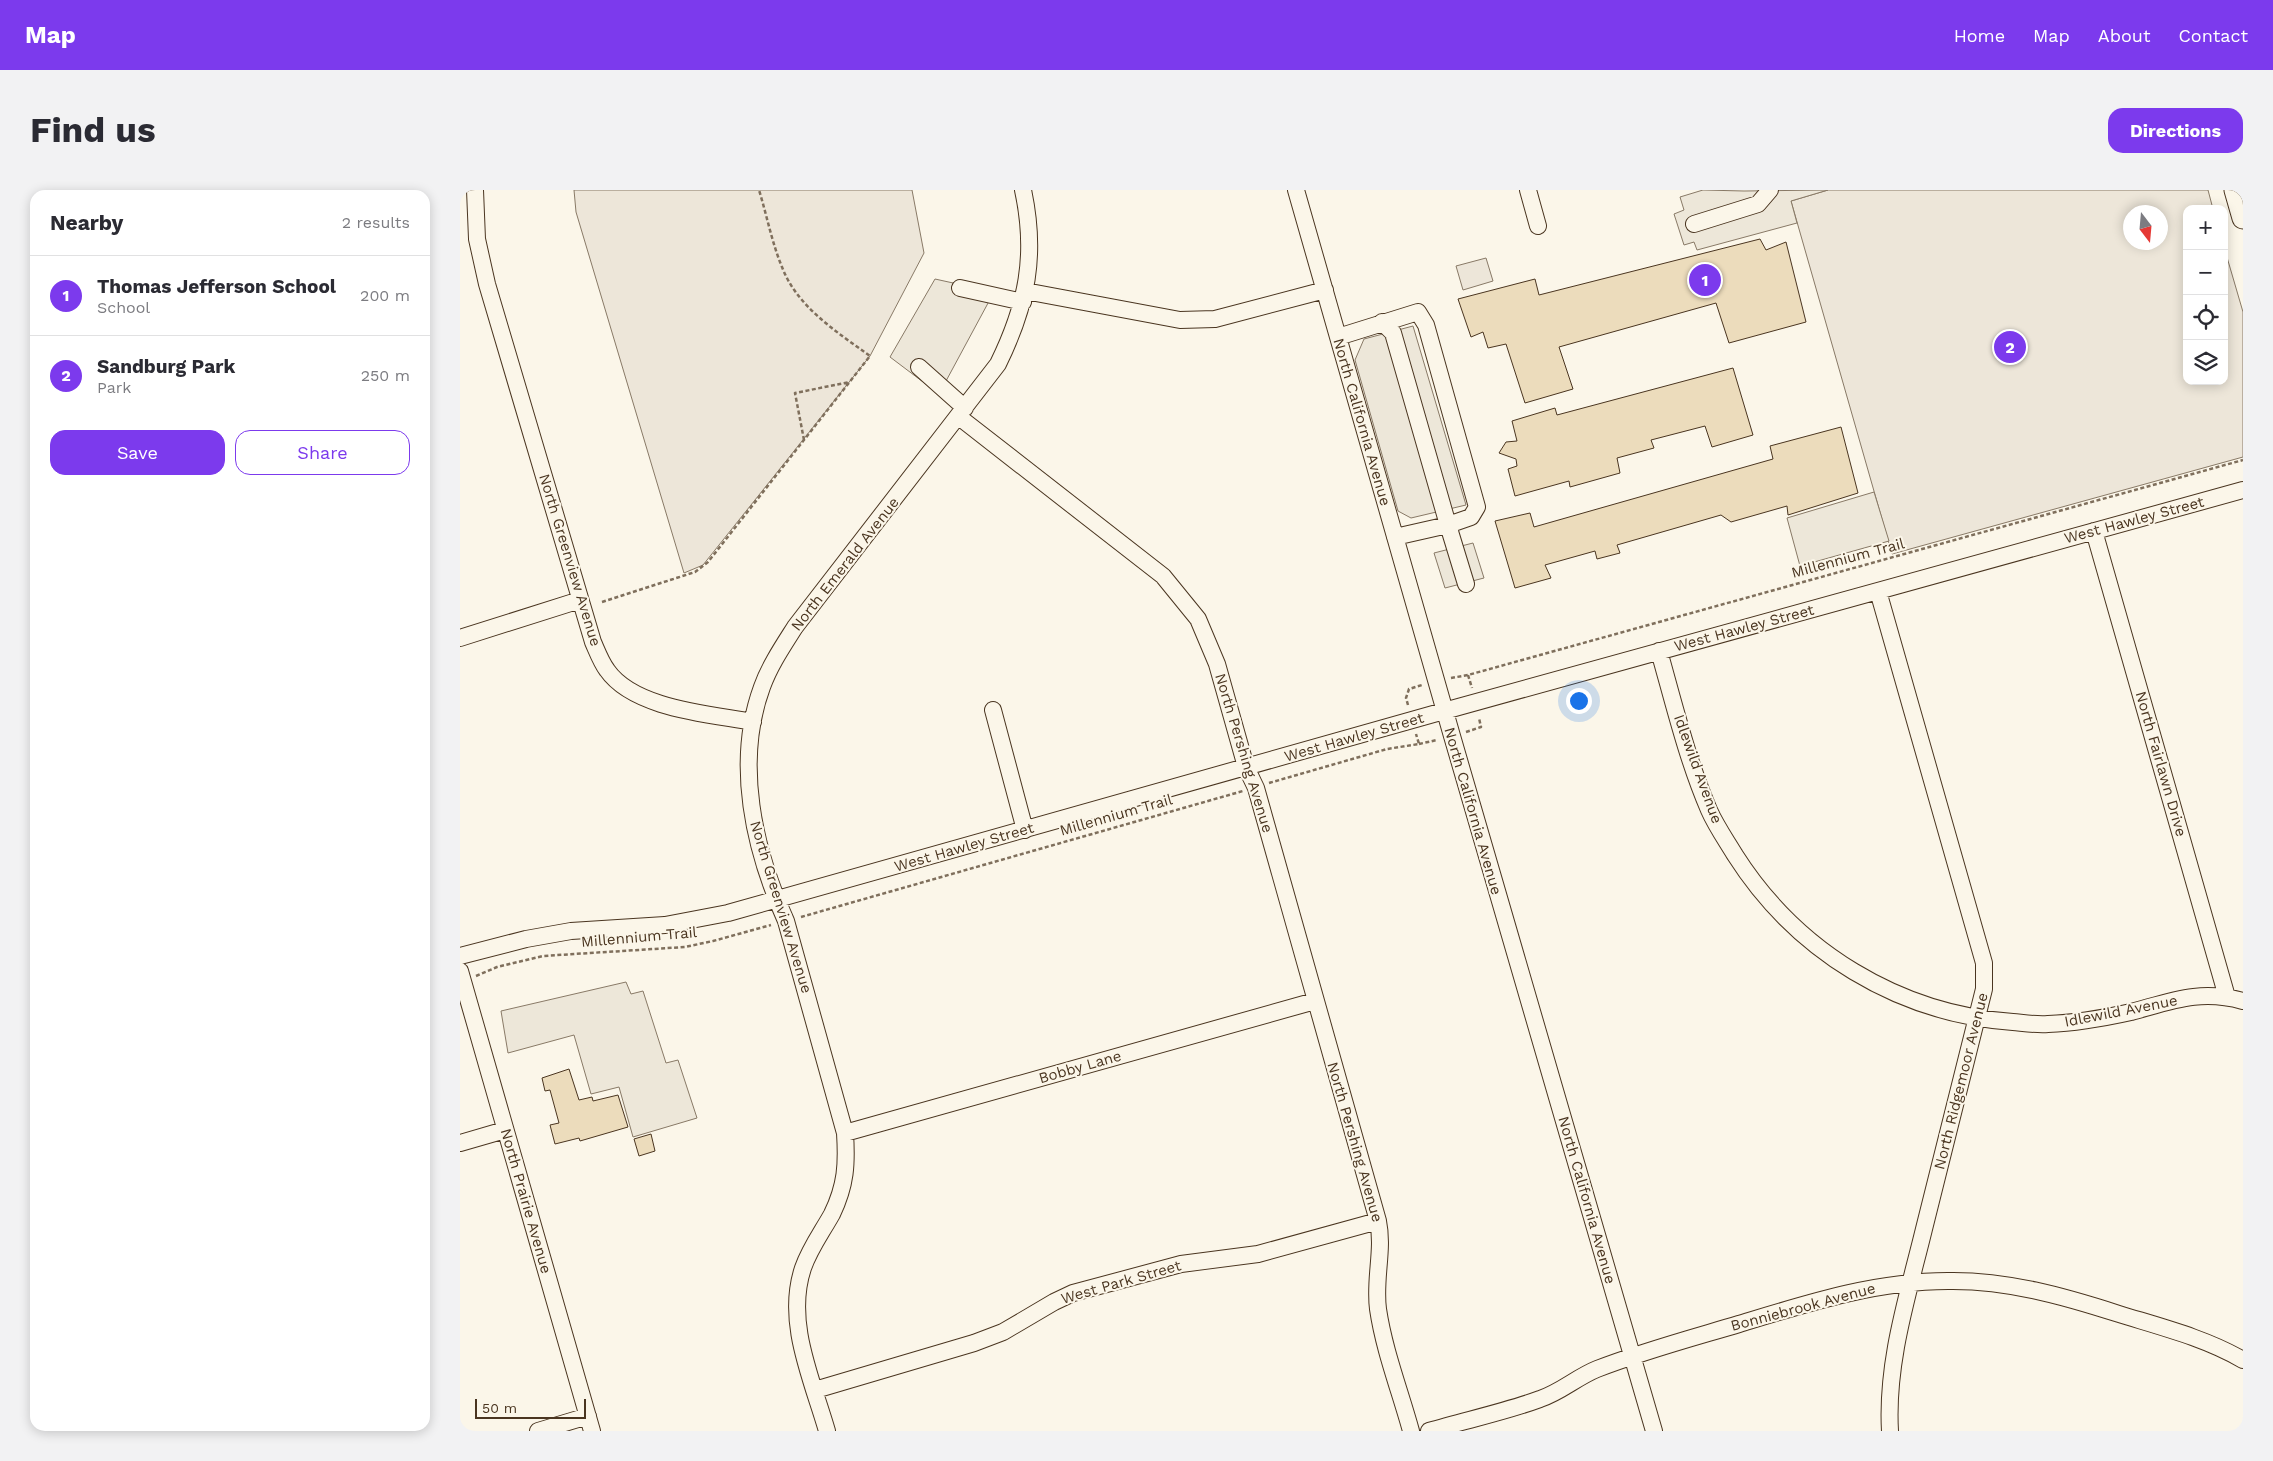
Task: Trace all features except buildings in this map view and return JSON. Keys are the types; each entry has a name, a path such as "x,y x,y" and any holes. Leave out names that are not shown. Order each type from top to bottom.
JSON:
{"main road":[{"path":"2235,190 2243,218"}],"street":[{"name":"North Greenview Avenue","path":"475,190 477,239 487,284 596,649 608,671 626,688 653,703 753,722 748,759 750,803 777,900 786,921 845,1133 847,1164 843,1187 831,1215 815,1241 803,1268 798,1291 798,1326 827,1431"},
{"path":"962,413 998,364 1014,331 1024,297 1030,266 1027,210 1023,190"},
{"name":"North California Avenue","path":"1296,190 1444,711 1654,1431"},
{"path":"1528,190 1538,226"},
{"path":"1694,224 1758,204 1767,191"},
{"path":"960,288 1180,320 1216,319 1325,290"},
{"path":"1338,337 1418,312 1426,325 1477,506 1471,516 1448,525 1395,537"},
{"path":"1382,322 1393,333 1466,584"},
{"name":"North Pershing Avenue","path":"919,366 962,413 1163,576 1198,619 1217,664 1246,767 1256,788 1378,1221 1381,1252 1377,1283 1378,1308 1411,1431"},
{"name":"North Emerald Avenue","path":"753,722 762,688 775,659 795,627 962,413"},
{"name":"West Hawley Street","path":"460,956 526,939 570,931 691,922 777,900 1444,711 2243,490"},
{"name":"North Fairlawn Drive","path":"2094,531 2235,999"},
{"name":"North Ridgemoor Avenue","path":"1878,591 1984,962 1984,989 1890,1374 1888,1404 1890,1431"},
{"path":"460,638 580,600"},
{"name":"Idlewild Avenue","path":"1659,651 1687,749 1709,811 1746,873 1771,903 1794,926 1836,961 1868,981 1895,994 1950,1013 1977,1018 2046,1024 2076,1022 2128,1012 2179,999 2208,995 2235,999"},
{"path":"993,710 1025,830"},
{"name":"North Prairie Avenue","path":"461,976 590,1424"},
{"name":"Bobby Lane","path":"845,1133 1315,1001"},
{"path":"460,1143 505,1130"},
{"name":"West Park Street","path":"815,1390 974,1343 1003,1332 1073,1293 1181,1264 1258,1254 1378,1221"},
{"name":"Bonniebrook Avenue","path":"1430,1431 1541,1399 1576,1378 1632,1356 1828,1297 1911,1282 1949,1280 1982,1282 2059,1295 2190,1336 2228,1351 2243,1360"},
{"path":"538,1431 590,1424"}],"path":[{"path":"602,602 695,572 708,562 870,356 815,314 799,297 782,269 759,190"},
{"path":"804,440 795,393 850,382"},
{"name":"Millennium Trail","path":"1459,676 2243,460"},
{"path":"1468,675 1470,681"},
{"path":"1406,698 1409,689 1417,686"},
{"path":"1476,729 1480,727 1480,722"},
{"path":"1416,736 1419,744"},
{"name":"Millennium Trail","path":"461,976 486,973 497,966 543,956 685,947 713,942 1387,750 1432,742"}],"shaded area":[{"path":"574,190 912,190 924,253 870,356 703,565 684,573 576,212"},
{"path":"1703,190 1828,190 1791,201 1797,223 1697,250 1694,242 1684,245 1674,214 1684,210 1680,197"},
{"path":"1828,190 2208,190 2212,205 2183,205 2183,385 2228,385 2228,261 2243,312 2243,457 1892,554 1791,201"},
{"path":"1486,258 1493,281 1463,290 1456,266"},
{"path":"935,279 994,292 939,394 890,357"},
{"path":"1413,326 1466,505 1411,518 1398,511 1355,360 1364,339"},
{"path":"1874,492 1889,541 1800,566 1787,518"},
{"path":"1473,543 1484,578 1445,588 1434,553"},
{"path":"626,982 631,994 643,991 666,1063 678,1060 697,1118 633,1137 619,1087 591,1094 574,1035 508,1053 501,1011"}],"place":[{"name":"Thomas Jefferson School","path":"1705,280"},
{"name":"Sandburg Park","path":"2010,347"}]}
